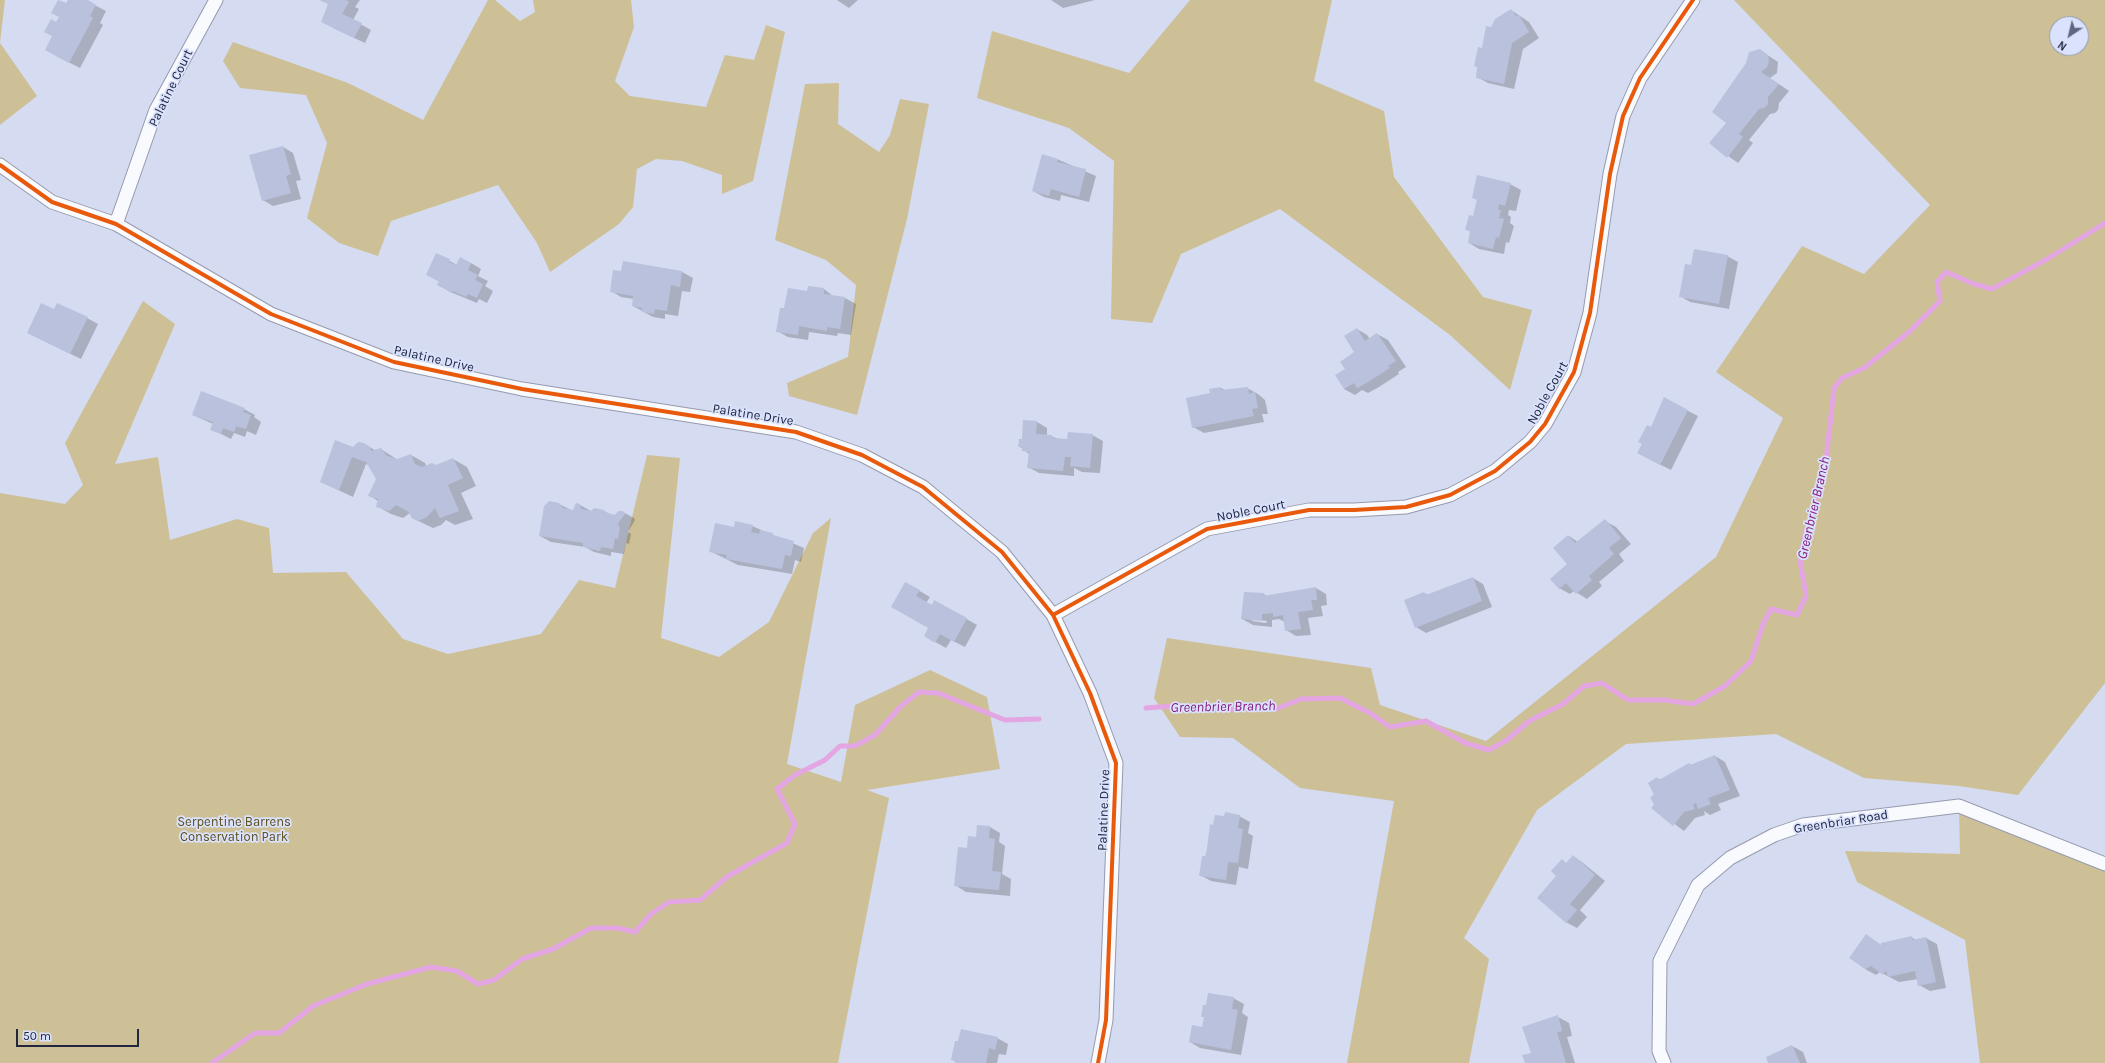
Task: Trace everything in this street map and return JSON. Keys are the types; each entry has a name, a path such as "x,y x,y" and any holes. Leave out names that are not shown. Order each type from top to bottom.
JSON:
{"street":[{"name":"Palatine Court","path":"116,224 156,110 216,0"},
{"name":"Noble Court","path":"1052,615 1207,529 1309,510 1354,510 1406,507 1450,495 1495,471 1530,442 1545,424 1574,372 1590,313 1610,174 1623,116 1640,78 1693,0"},
{"name":"Palatine Drive","path":"0,165 9,173 52,202 116,224 271,314 394,362 522,389 796,432 862,455 923,487 1002,552 1052,615 1090,693 1116,763 1106,1020 1098,1063"},
{"name":"Greenbriar Road","path":"1664,1063 1659,1051 1660,961 1698,885 1730,858 1774,835 1803,825 1959,806 2105,864"}],"green space":[{"path":"0,0 5,0 0,43"},
{"path":"488,0 495,0 520,21 535,12 533,0 631,0 634,27 615,81 630,96 706,107 725,55 754,60 766,25 785,32 753,181 722,194 722,175 682,161 656,159 637,169 633,207 619,224 550,272 537,243 498,185 391,221 378,256 339,243 307,218 327,143 306,95 240,88 223,61 233,42 348,83 423,120"},
{"path":"1190,0 1332,0 1314,81 1384,111 1394,177 1483,297 1532,310 1510,390 1450,335 1280,209 1181,254 1152,323 1111,319 1114,161 1069,128 977,98 992,31 1129,73"},
{"path":"1734,0 2105,0 2105,683 2018,795 1959,786 1864,778 1776,734 1626,744 1537,810 1464,938 1489,959 1469,1063 1347,1063 1394,801 1300,788 1233,738 1180,737 1154,698 1167,638 1371,668 1380,705 1486,741 1716,557 1783,418 1716,372 1802,246 1864,274 1930,205"},
{"path":"0,43 37,96 0,125"},
{"path":"839,83 838,124 879,152 890,135 900,99 929,104 907,219 857,415 789,396 787,383 848,357 856,285 826,260 775,240 805,84"},
{"name":"Serpentine Barrens Conservation Park","path":"143,301 175,324 115,464 158,457 170,540 237,519 269,528 273,573 346,572 403,639 448,654 541,634 579,580 615,588 647,455 680,458 661,638 719,657 769,622 813,533 831,518 787,764 841,782 855,705 930,670 987,697 1000,769 867,790 889,798 838,1063 0,1063 0,493 65,504 83,485 65,443"},
{"path":"1959,806 2105,864 2105,1063 1980,1063 1965,940 1857,882 1845,851 1960,854"}],"building":[{"path":"58,0 66,3 68,0 88,0 96,5 90,16 93,18 69,63 45,50 52,36 44,32 51,19 56,22 59,17 51,13"},
{"path":"319,0 346,0 349,2 342,14 362,23 354,38 321,22 328,4"},
{"path":"1511,9 1516,16 1519,15 1529,32 1512,43 1504,84 1476,78 1477,67 1474,66 1478,47 1482,48 1486,26 1491,27 1495,19"},
{"path":"1760,49 1768,55 1769,62 1767,67 1761,72 1779,84 1768,97 1768,104 1764,108 1759,109 1739,134 1743,137 1727,158 1709,143 1726,123 1712,112 1746,63 1749,52"},
{"path":"283,146 291,174 286,176 291,193 262,201 249,155"},
{"path":"1042,154 1058,159 1057,162 1086,169 1079,197 1051,189 1049,196 1032,191"},
{"path":"1477,175 1511,183 1505,206 1499,204 1498,210 1501,210 1499,218 1504,219 1499,238 1496,237 1493,249 1468,243 1470,231 1465,230 1469,215 1473,216 1477,199 1472,198"},
{"path":"1694,249 1728,255 1719,304 1679,297 1685,264 1691,265"},
{"path":"436,253 450,259 449,262 456,265 460,257 471,263 468,270 478,275 475,280 483,284 477,298 468,294 466,297 453,291 452,293 437,285 439,281 426,275"},
{"path":"623,261 682,271 680,287 671,285 667,311 655,309 654,314 642,312 642,308 632,306 633,296 610,292 613,270 621,271"},
{"path":"808,286 824,288 824,294 845,297 840,329 827,327 827,331 799,326 798,335 776,332 780,308 784,308 788,288 807,291"},
{"path":"41,303 54,309 57,303 88,317 70,354 27,333"},
{"path":"1357,328 1365,341 1377,333 1396,361 1388,366 1390,368 1357,388 1354,383 1344,389 1335,375 1345,369 1340,362 1354,352 1344,336"},
{"path":"1221,387 1221,390 1248,387 1249,394 1255,392 1258,408 1252,409 1254,416 1192,428 1186,398 1210,393 1209,389"},
{"path":"201,391 245,408 243,412 251,415 246,429 236,426 234,432 223,428 221,434 210,430 213,422 192,415"},
{"path":"1664,397 1688,410 1660,465 1637,453 1642,444 1638,442 1647,425 1651,427"},
{"path":"1023,420 1037,421 1036,434 1052,435 1052,438 1067,439 1068,432 1093,434 1090,468 1070,466 1071,457 1065,457 1063,471 1027,468 1029,452 1022,451 1022,447 1018,447 1019,439 1022,439"},
{"path":"335,440 353,447 358,442 364,443 370,447 371,451 381,448 387,456 397,459 411,454 415,464 422,467 432,463 436,465 453,458 463,478 448,485 459,511 440,518 435,508 427,517 418,521 412,518 409,512 396,505 389,511 376,507 378,499 368,496 376,479 366,462 352,457 339,490 320,482"},
{"path":"549,501 559,503 563,508 573,510 576,503 580,504 581,509 591,511 594,508 604,510 605,512 615,515 618,511 623,511 625,514 619,522 618,526 620,527 618,539 615,538 613,549 601,547 600,551 583,547 583,543 539,536 544,506"},
{"path":"1605,519 1621,538 1609,548 1614,554 1589,576 1592,580 1576,594 1566,583 1559,589 1550,579 1567,564 1553,548 1568,535 1575,543"},
{"path":"735,521 753,525 751,532 759,534 760,530 794,541 791,556 785,555 782,569 726,559 727,555 709,552 715,523 734,527"},
{"path":"1473,577 1482,601 1415,628 1404,600 1424,592 1426,595"},
{"path":"905,582 920,590 916,596 932,605 934,600 967,618 954,642 940,634 935,643 924,636 928,628 891,607"},
{"path":"1316,587 1317,600 1311,600 1313,610 1298,612 1301,629 1285,631 1283,615 1273,617 1273,613 1262,614 1262,621 1241,619 1244,592 1264,593 1263,596"},
{"path":"1715,755 1730,790 1708,798 1711,804 1698,809 1696,803 1693,805 1695,809 1684,812 1673,826 1651,808 1654,805 1650,797 1654,795 1648,783 1657,777 1659,780 1689,763 1690,765"},
{"path":"1225,812 1240,815 1238,828 1243,829 1238,863 1228,862 1226,880 1199,876 1202,856 1206,856 1210,824 1213,825 1215,815 1224,816"},
{"path":"977,825 990,826 989,838 995,839 992,871 1001,872 999,890 954,886 958,847 967,848 968,836 976,837"},
{"path":"1573,855 1595,875 1570,904 1577,910 1566,923 1537,898 1556,876 1551,871 1562,859 1566,863"},
{"path":"1866,934 1881,945 1881,943 1912,936 1912,940 1926,937 1936,982 1918,986 1915,971 1888,977 1886,970 1883,975 1871,966 1865,969 1849,958"},
{"path":"1208,993 1234,997 1232,1009 1238,1010 1231,1050 1189,1042 1192,1025 1202,1027 1204,1017 1201,1017 1203,1005 1206,1005"},
{"path":"1558,1015 1562,1031 1557,1032 1566,1063 1525,1063 1522,1055 1531,1053 1522,1027"},
{"path":"961,1029 998,1037 995,1050 989,1048 986,1063 955,1063 956,1061 951,1060 955,1041 958,1041"},
{"path":"1792,1045 1800,1063 1768,1063 1766,1057"}],"waterway":[{"name":"Greenbrier Branch","path":"1146,708 1172,706 1225,710 1256,707 1276,709 1301,699 1340,698 1370,713 1390,727 1426,721 1465,743 1489,750 1507,740 1529,721 1563,704 1584,686 1602,683 1628,700 1664,700 1693,704 1725,686 1751,661 1763,624 1771,609 1797,615 1806,596 1800,560 1805,535 1825,469 1834,388 1842,378 1864,368 1909,332 1940,301 1937,282 1946,272 1974,284 1992,289 2047,259 2105,223"},
{"name":"Greenbrier Branch","path":"212,1063 255,1033 279,1033 313,1006 367,984 431,967 457,971 478,984 494,980 522,959 553,949 591,928 617,928 635,932 651,914 669,902 700,900 728,876 787,843 795,824 777,789 795,775 825,760 840,746 855,746 875,735 901,706 919,692 938,693 1005,720 1039,719"}],"cycle path":[{"path":"1053,615 1207,529 1309,510 1354,510 1406,507 1450,495 1495,471 1530,442 1545,424 1574,372 1590,313 1610,174 1623,116 1640,78 1693,0"},
{"path":"0,165 52,202 116,224 271,314 394,362 522,389 796,432 862,455 923,487 1002,552 1053,615 1090,693 1116,763 1106,1020 1098,1063"}]}
